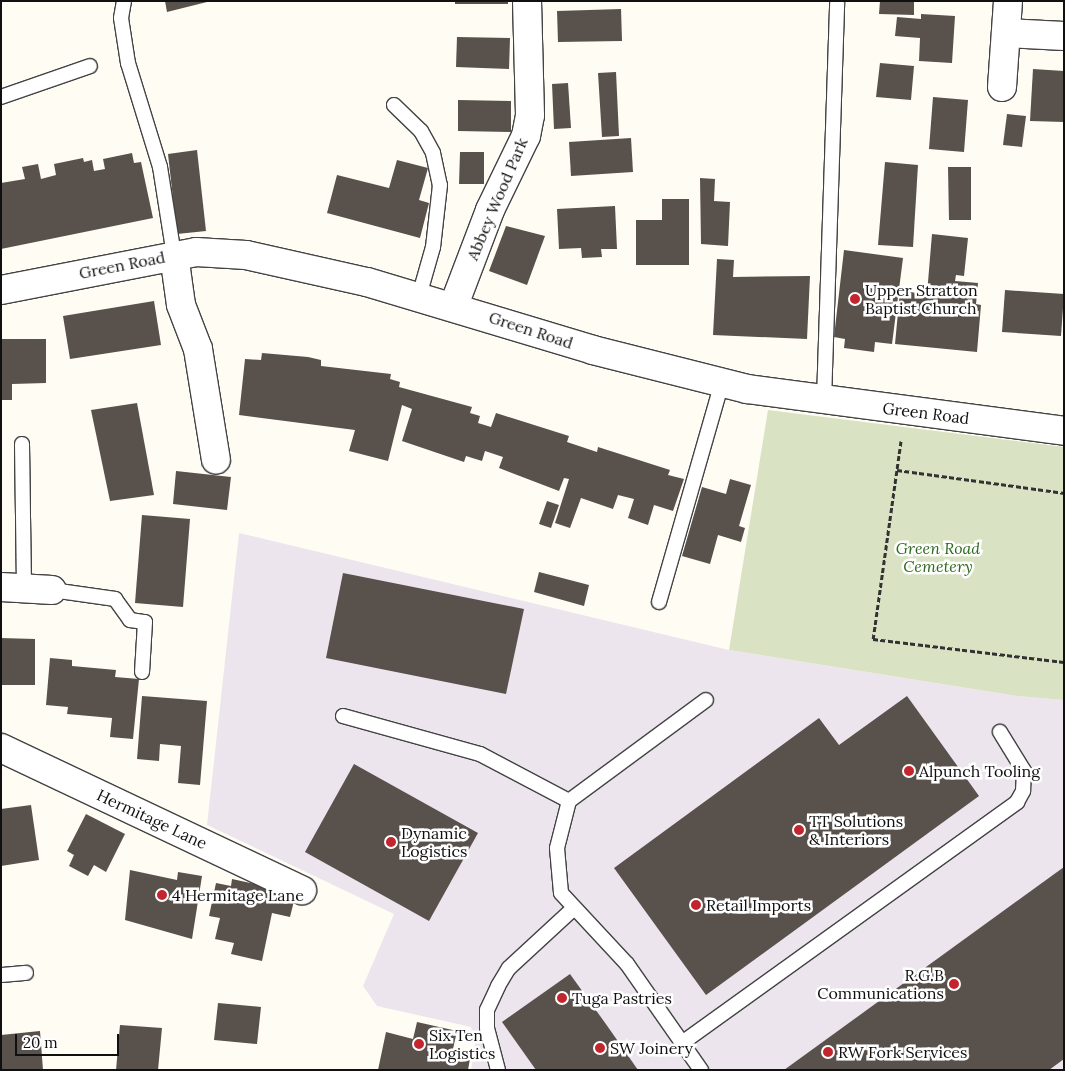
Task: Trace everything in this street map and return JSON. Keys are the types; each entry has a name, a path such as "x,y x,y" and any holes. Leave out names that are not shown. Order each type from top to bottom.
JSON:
{"street":[{"name":"Abbey Wood Park","path":"454,305 490,210 526,136 530,115 527,1"},
{"path":"1002,87 1008,1"},
{"path":"1006,33 1064,36"},
{"name":"Green Road","path":"1,290 196,252 271,258 454,305 593,350 722,383 824,400 1064,431"},
{"path":"174,255 181,305 198,349 216,460"},
{"path":"12,587 52,590"},
{"name":"Hermitage Lane","path":"1,748 302,890"}],"lane":[{"path":"124,1 121,18 128,63 160,167 174,255"},
{"path":"824,400 837,4"},
{"path":"1,96 90,66"},
{"path":"394,105 421,131 433,153 440,186 433,248 419,296"},
{"path":"659,602 722,383"},
{"path":"12,587 22,444"},
{"path":"52,590 115,599 130,620 145,622 142,672"},
{"path":"701,1070 627,964 573,909 561,892 557,874 557,848 569,801 706,700"},
{"path":"344,716 480,754 569,801"},
{"path":"682,1044 1017,802 1024,770 1000,732"},
{"path":"498,1070 487,1028 487,1010 498,986 509,968 573,909"},
{"path":"1,975 26,973"}],"path":[{"path":"906,410 874,638 1064,662"},
{"path":"897,470 1064,493"}],"shaded area":[{"path":"239,533 729,650 1017,696 1064,700 1064,1070 471,1070 475,1043 471,1027 377,1006 363,986 394,914 207,825"}],"green space":[{"name":"Green Road Cemetery","path":"768,410 1064,447 1064,700 1017,696 729,650"}],"building":[{"path":"165,1 207,1 207,2 167,12"},
{"path":"455,1 508,1 508,4 455,4"},
{"path":"880,1 914,1 914,15 879,14"},
{"path":"621,9 622,41 558,42 557,11"},
{"path":"921,14 955,16 952,63 919,61 920,38 895,36 897,17 921,19"},
{"path":"457,37 510,38 509,69 456,67"},
{"path":"880,63 914,66 911,100 876,97"},
{"path":"1033,69 1064,71 1064,122 1030,121"},
{"path":"616,72 619,136 602,137 598,73"},
{"path":"568,83 571,128 554,129 552,84"},
{"path":"933,97 968,100 964,152 929,149"},
{"path":"458,100 511,101 511,132 458,131"},
{"path":"1007,114 1026,116 1022,147 1003,145"},
{"path":"631,138 633,172 571,176 569,142"},
{"path":"197,150 206,231 177,234 168,154"},
{"path":"460,152 484,152 484,184 459,184"},
{"path":"132,153 134,163 141,162 153,218 1,249 1,183 25,179 22,167 38,164 41,179 56,175 54,164 83,158 84,162 92,160 94,171 105,169 103,159"},
{"path":"397,160 428,168 419,200 429,203 420,238 327,213 337,175 389,188"},
{"path":"885,162 918,165 913,247 878,245"},
{"path":"948,167 971,167 971,220 949,220"},
{"path":"700,178 715,179 714,201 730,202 728,246 701,244"},
{"path":"662,199 689,199 689,265 636,265 636,220 662,220"},
{"path":"615,206 617,249 601,249 602,257 582,258 581,248 559,249 557,209"},
{"path":"506,226 545,236 527,285 489,271"},
{"path":"932,234 968,238 964,276 956,275 955,281 978,283 976,304 981,305 977,352 895,344 900,291 927,294"},
{"path":"844,250 903,258 892,344 875,342 874,352 844,348 845,339 834,337"},
{"path":"717,259 734,260 733,277 810,276 807,339 713,335"},
{"path":"1005,290 1064,294 1061,336 1002,332"},
{"path":"154,301 161,345 70,359 63,316"},
{"path":"1,339 46,339 46,383 12,384 12,400 1,400"},
{"path":"262,353 308,357 321,360 321,366 391,374 390,379 400,382 399,387 472,407 470,413 480,416 478,423 491,427 496,413 569,436 567,442 597,452 598,447 670,470 668,475 684,479 673,511 654,505 648,525 628,518 634,499 618,495 613,509 581,498 570,528 555,523 569,479 564,478 559,491 499,468 503,457 485,451 482,461 466,456 464,462 402,441 412,409 402,405 388,461 349,451 355,430 239,415 245,359 261,360"},
{"path":"137,403 154,495 110,501 91,410"},
{"path":"176,471 231,477 227,510 173,504"},
{"path":"730,479 751,485 739,526 745,528 741,542 718,535 710,564 682,556 702,487 726,494"},
{"path":"547,501 559,505 551,528 539,524"},
{"path":"142,515 190,519 183,607 135,603"},
{"path":"539,572 589,585 584,606 534,592"},
{"path":"343,573 524,609 506,694 326,658"},
{"path":"1,638 35,639 35,685 1,685"},
{"path":"50,658 72,660 72,666 116,670 115,677 139,679 133,739 110,737 112,718 67,714 68,707 46,705"},
{"path":"142,696 207,701 200,785 178,783 181,746 160,744 159,761 137,759"},
{"path":"907,696 979,796 706,995 614,868 819,718 839,745"},
{"name":"Dynamic Logistics","path":"354,764 478,833 429,921 305,852"},
{"path":"31,805 39,860 1,866 1,809"},
{"path":"86,814 125,834 106,872 94,865 88,876 69,866 74,855 67,851"},
{"name":"R.G.B Communications","path":"1064,867 1064,1059 1049,1070 784,1070"},
{"name":"4 Hermitage Lane","path":"130,870 177,880 178,872 202,876 192,939 125,920"},
{"path":"232,879 296,893 290,917 272,913 262,961 231,954 234,943 215,939 220,918 209,916 216,883 231,886"},
{"name":"Tuga Pastries","path":"570,974 638,1070 536,1070 502,1022"},
{"path":"218,1003 261,1007 257,1044 214,1040"},
{"name":"Six Ten Logistics","path":"417,1022 457,1031 453,1049 471,1053 468,1070 378,1070 386,1032 413,1039"},
{"path":"120,1025 162,1028 158,1070 116,1070"},
{"path":"40,1031 43,1070 1,1070 1,1035"}],"place":[{"name":"Upper Stratton Baptist Church","path":"855,299"},
{"name":"Alpunch Tooling","path":"909,771"},
{"name":"TT Solutions & Interiors","path":"799,830"},
{"name":"Dynamic Logistics","path":"391,842"},
{"name":"4 Hermitage Lane","path":"162,895"},
{"name":"Retail Imports","path":"696,905"},
{"name":"R.G.B Communications","path":"954,984"},
{"name":"Tuga Pastries","path":"562,998"},
{"name":"Six Ten Logistics","path":"419,1044"},
{"name":"SW Joinery","path":"600,1048"},
{"name":"RW Fork Services","path":"828,1052"}]}
